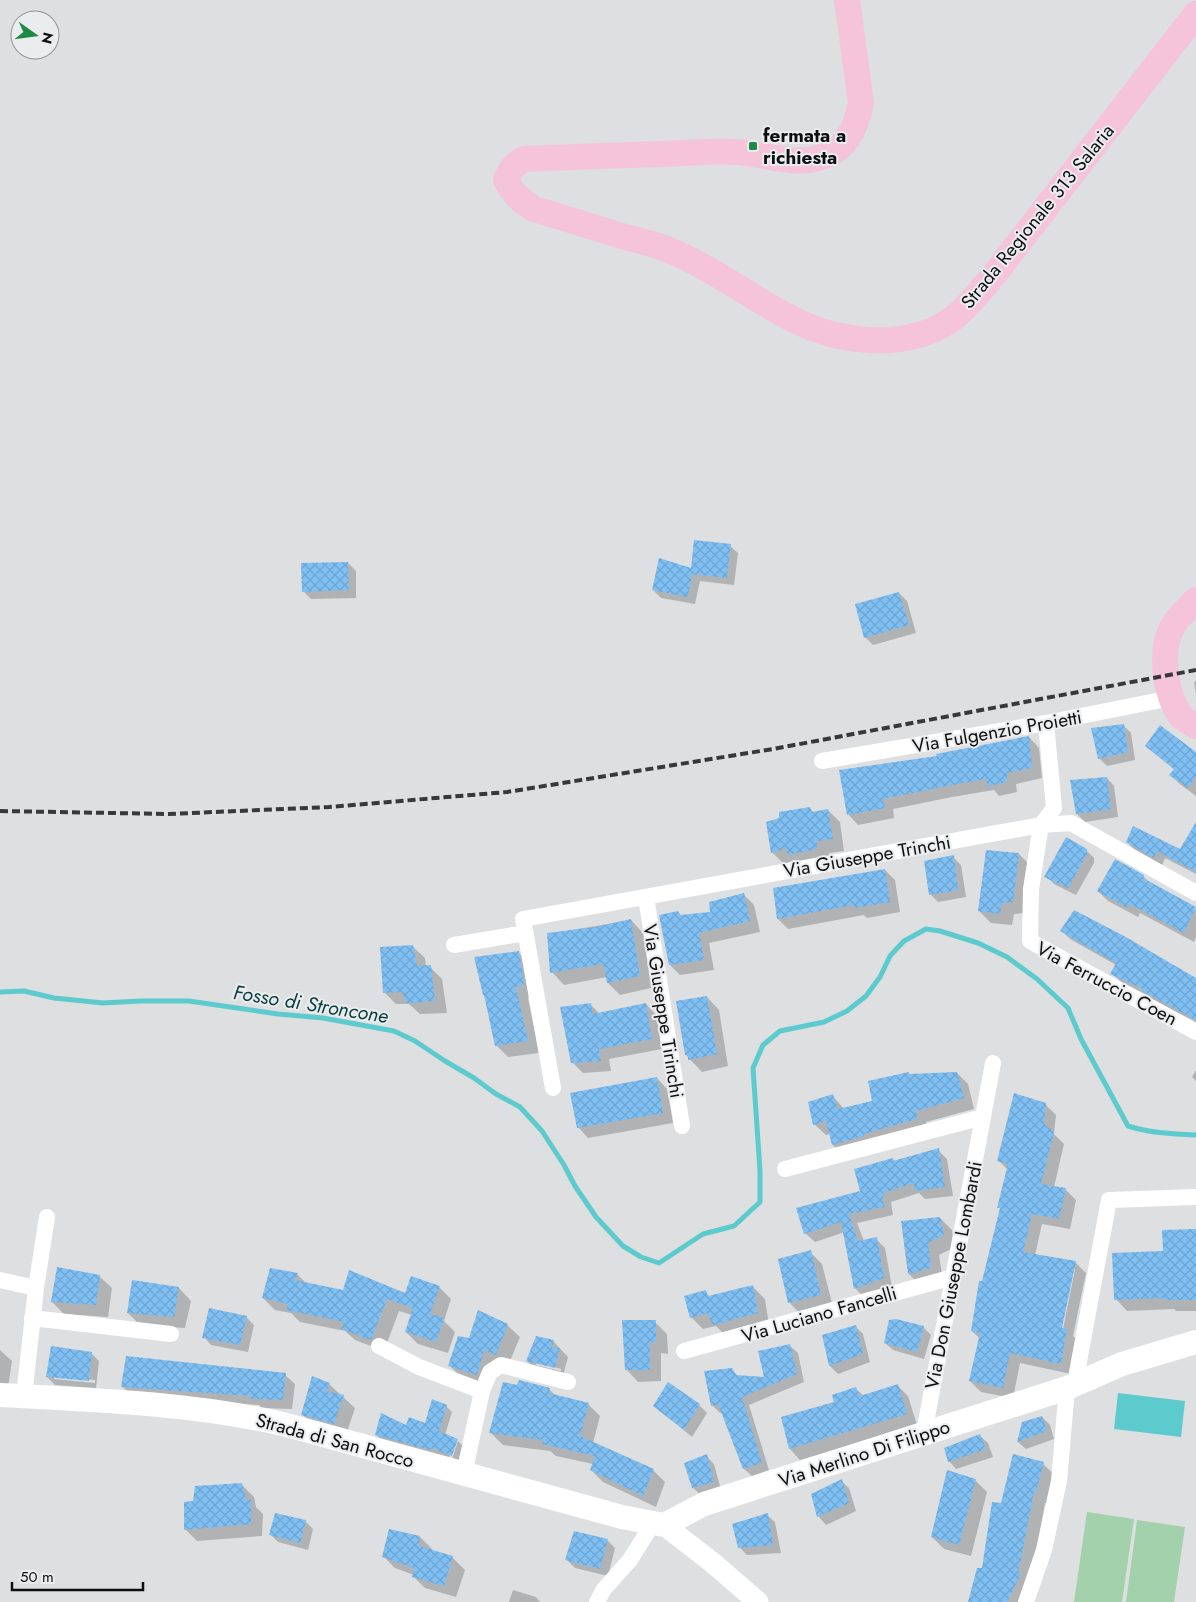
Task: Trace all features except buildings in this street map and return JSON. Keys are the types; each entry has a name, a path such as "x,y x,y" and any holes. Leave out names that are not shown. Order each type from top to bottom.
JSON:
{"main road":[{"name":"Strada Regionale 313 Salaria","path":"847,0 861,103 858,119 852,133 840,146 829,154 801,162 778,160 745,153 524,159 514,164 506,180 510,188 520,201 534,209 668,250 707,268 786,316 819,330 855,339 886,341 923,335 949,321 968,304 993,276 1196,14"},
{"path":"1196,600 1172,627 1166,651 1166,677 1172,698 1181,717 1196,726"},
{"name":"Via Merlino Di Filippo","path":"658,1524 704,1504 1071,1386 1122,1364 1196,1342"},
{"name":"Strada di San Rocco","path":"0,1395 119,1401 240,1414 283,1424 622,1517 658,1524"}],"street":[{"name":"Via Fulgenzio Proietti","path":"822,761 1046,723 1172,698"},
{"name":"Via Ferruccio Coen","path":"1046,723 1054,808 1041,825 1031,889 1030,941 1196,1032"},
{"name":"Via Giuseppe Trinchi","path":"454,945 646,896 1041,825 1071,823 1196,893"},
{"name":"Via Giuseppe Tirinchi","path":"646,896 682,1126"},
{"path":"524,926 553,1088"},
{"name":"Via Don Giuseppe Lombardi","path":"924,1433 993,1063"},
{"path":"785,1169 983,1117"},
{"path":"1026,1602 1044,1550 1058,1481 1071,1386 1108,1200 1196,1197"},
{"path":"24,1396 32,1318 47,1217"},
{"name":"Via Luciano Fancelli","path":"684,1351 953,1277"},
{"path":"0,1280 36,1288"},
{"path":"32,1318 171,1334"},
{"path":"379,1346 419,1367 482,1391"},
{"path":"464,1474 482,1391 490,1372 501,1365 568,1382"},
{"path":"597,1602 604,1589 658,1524 713,1563 758,1602"}],"green space":[{"path":"1087,1512 1134,1519 1122,1602 1074,1602"},
{"path":"1137,1520 1185,1527 1174,1602 1126,1602"}],"water":[{"path":"1118,1393 1185,1401 1181,1437 1114,1429"}],"waterway":[{"name":"Fosso di Stroncone","path":"0,992 24,991 54,998 103,1003 189,1001 278,1014 323,1018 394,1031 415,1041 496,1094 520,1107 542,1131 596,1217 623,1246 641,1257 659,1263 703,1234 734,1226 760,1202 760,1171 753,1068 763,1045 780,1031 824,1022 847,1011 866,996 880,977 890,956 904,941 926,929 940,931 978,943 1007,957 1037,979 1068,1008 1081,1039 1128,1126 1153,1132 1196,1135"}],"railway":[{"path":"0,811 169,814 329,807 507,792 773,749 1196,670"}],"place":[{"name":"fermata a richiesta","path":"753,146"}]}
